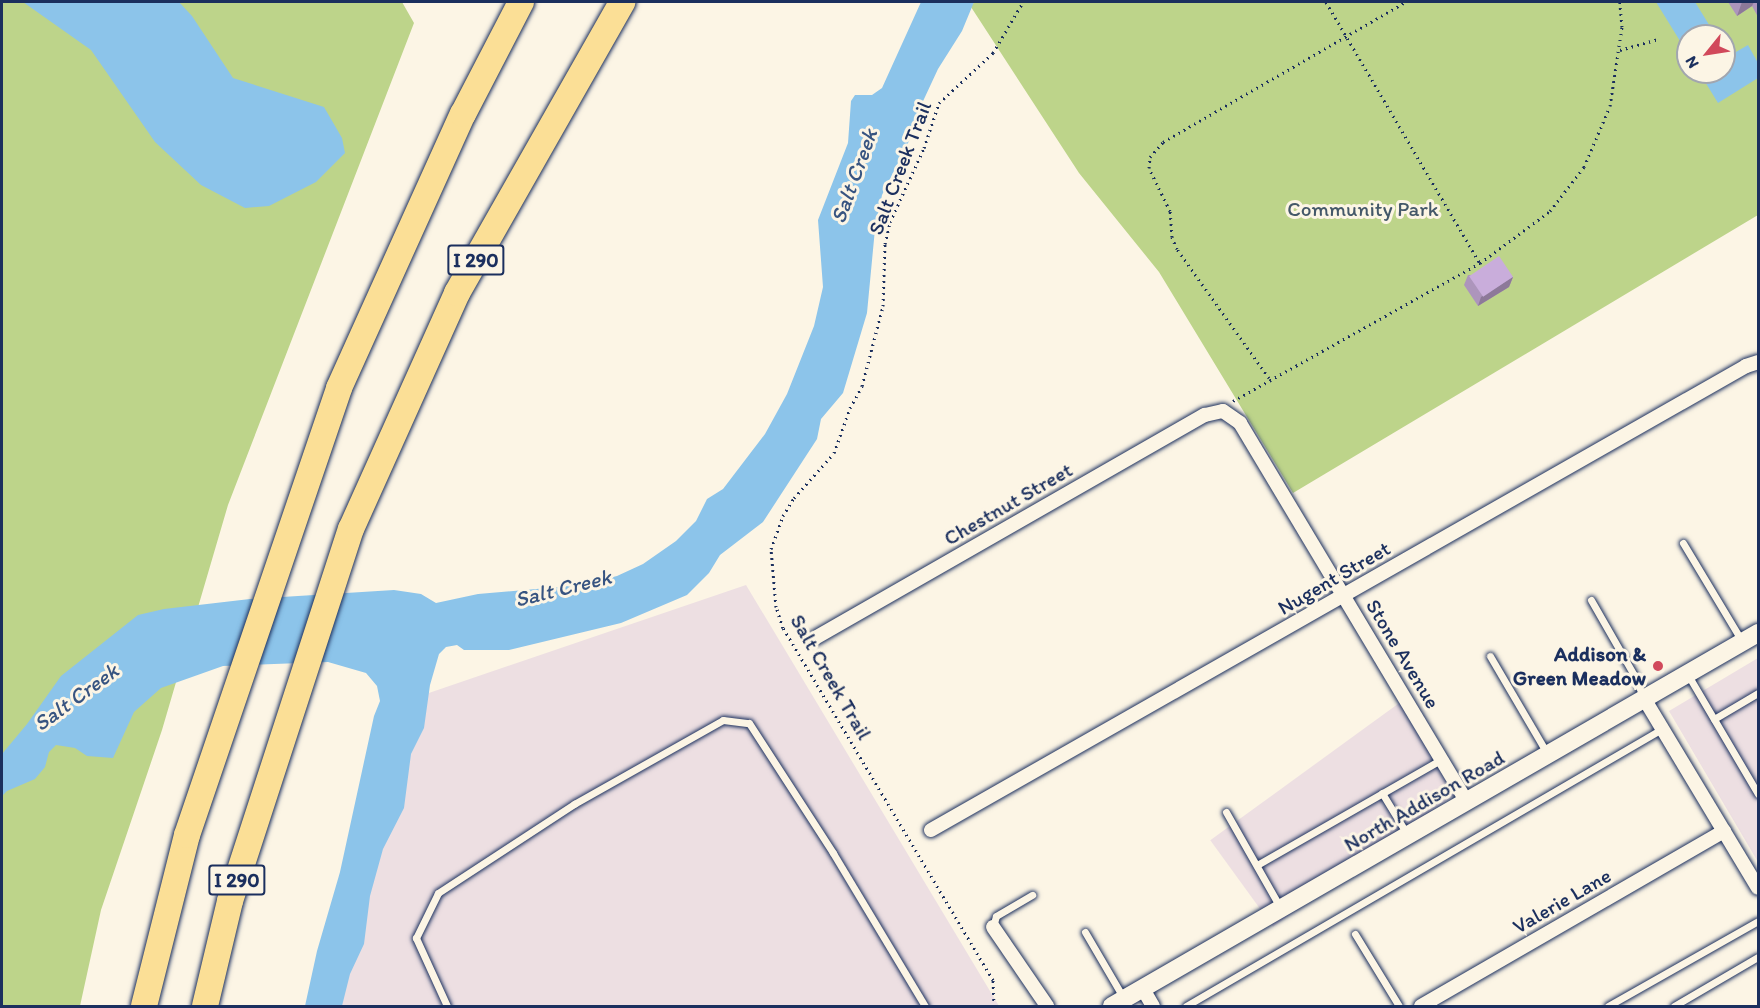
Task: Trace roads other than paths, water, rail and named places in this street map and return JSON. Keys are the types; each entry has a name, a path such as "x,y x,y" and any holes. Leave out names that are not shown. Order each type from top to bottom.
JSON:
{"highway":[{"name":"I 290","path":"144,1006 187,835 339,388 463,114 521,2"},
{"name":"I 290","path":"205,1006 230,901 351,530 457,293 622,2"}],"street":[{"name":"Nugent Street","path":"931,830 1344,597 1746,366 1758,362"},
{"name":"Stone Avenue","path":"1223,411 1240,423 1467,802"},
{"name":"Chestnut Street","path":"815,638 1205,416 1223,411"},
{"name":"North Addison Road","path":"1118,1003 1758,633"},
{"path":"1645,700 1758,888"},
{"name":"Valerie Lane","path":"1421,1006 1724,831"},
{"path":"993,927 1047,1006"},
{"path":"1143,988 1154,1006"},
{"path":"1444,994 1452,1006"}],"lane":[{"path":"1683,543 1742,642"},
{"path":"1591,600 1634,675 1645,700"},
{"path":"1490,656 1548,755"},
{"path":"1688,675 1758,794"},
{"path":"1714,719 1758,693"},
{"path":"447,1006 416,938 438,893 574,804 723,720 749,723 833,853 925,1006"},
{"path":"1186,1006 1662,729"},
{"path":"1257,865 1442,759"},
{"path":"1382,793 1408,836"},
{"path":"1226,812 1282,909"},
{"path":"993,927 996,916 1032,895"},
{"path":"1608,1006 1758,921"},
{"path":"1085,932 1118,1003"},
{"path":"1355,934 1399,1006"},
{"path":"1674,1006 1758,957"}],"water":[{"path":"23,2 179,2 192,16 233,78 324,107 342,138 345,153 316,182 269,206 245,208 201,185 155,142 91,50"},
{"name":"Salt Creek","path":"921,2 974,2 962,31 938,69 918,112 909,141 882,195 875,229 867,313 843,393 821,419 817,439 763,522 720,555 709,573 687,595 621,623 509,650 464,650 457,645 446,647 439,654 430,685 424,728 411,754 404,808 383,849 370,896 364,944 350,974 342,1006 305,1006 317,951 340,872 374,716 380,701 377,686 366,673 328,662 223,666 161,688 134,712 113,758 87,756 75,748 56,745 49,752 45,767 35,779 7,791 2,796 2,754 27,724 61,676 138,615 164,609 250,599 394,590 421,594 436,603 478,594 581,585 617,576 643,564 676,541 696,521 707,499 723,489 765,434 787,394 814,326 823,287 818,220 848,143 851,101 855,95 872,95 882,88"},
{"path":"1656,2 1695,2 1709,24 1676,24 1676,34"},
{"path":"1748,45 1758,63 1758,78 1718,103 1706,84 1736,84 1736,52"}],"place":[{"name":"Addison & Green Meadow","path":"1658,666"}],"park label":[{"name":"Community Park","path":"1363,209"}]}
